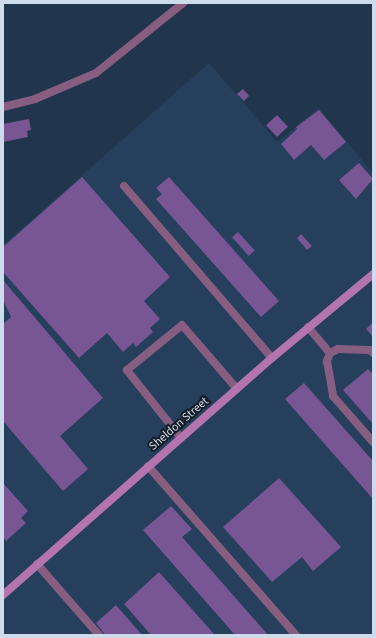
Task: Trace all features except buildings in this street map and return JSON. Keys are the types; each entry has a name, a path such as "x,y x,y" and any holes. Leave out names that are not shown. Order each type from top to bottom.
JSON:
{"main road":[{"name":"Sheldon Street","path":"3,595 272,358 373,274"}],"lane":[{"path":"3,107 35,99 96,73 183,3"},
{"path":"124,186 272,358"},
{"path":"181,438 127,370 182,325 237,389"},
{"path":"308,327 330,353"},
{"path":"373,353 370,350 338,349 330,353 327,361 333,396 373,442"},
{"path":"148,466 296,635"},
{"path":"37,564 99,635"}],"shaded area":[{"path":"209,63 277,142 319,108 373,173 373,635 3,635 3,245"}]}
